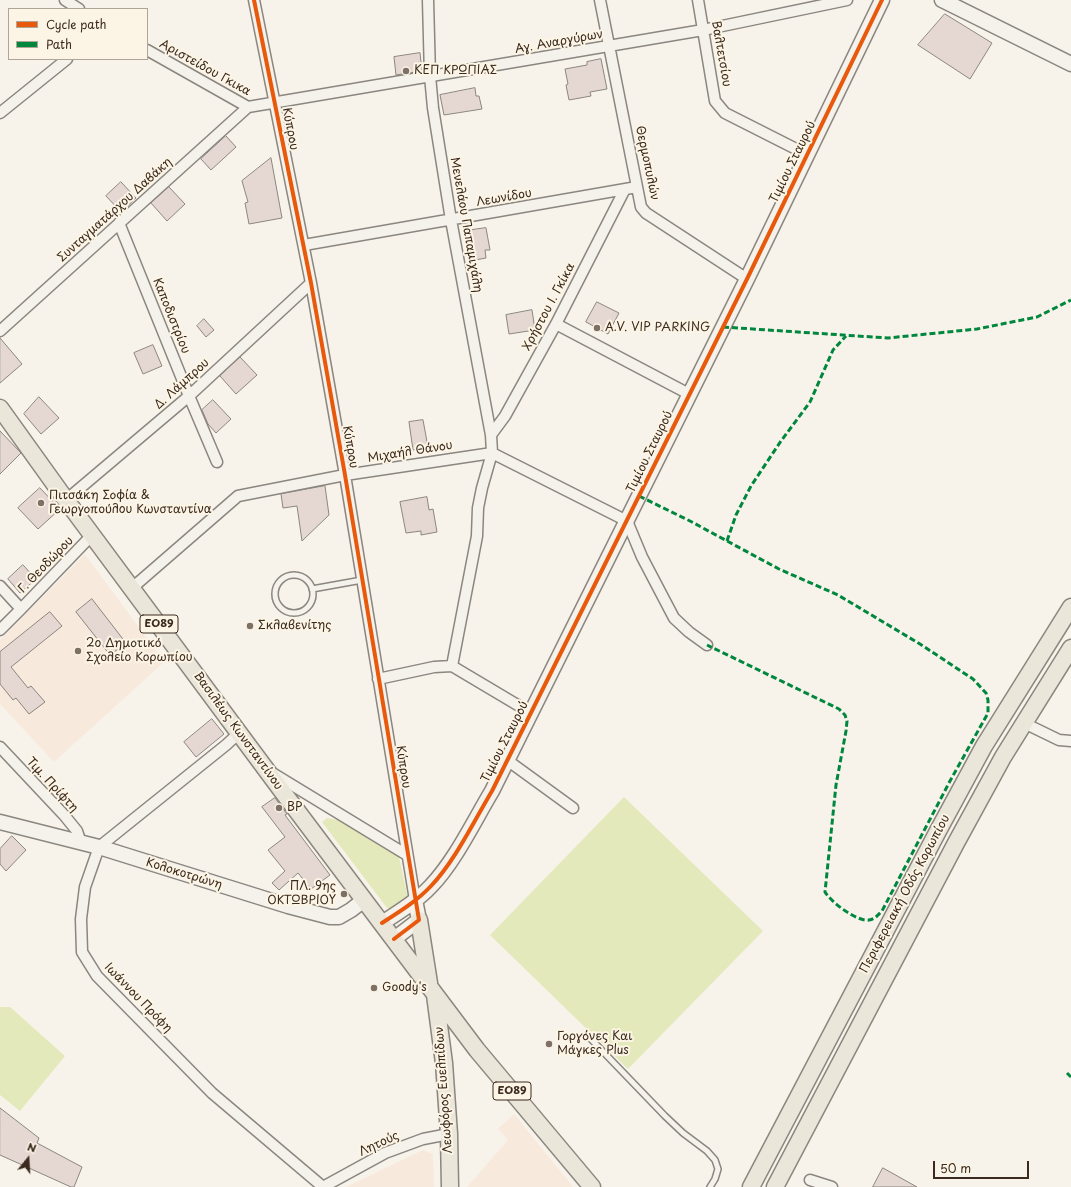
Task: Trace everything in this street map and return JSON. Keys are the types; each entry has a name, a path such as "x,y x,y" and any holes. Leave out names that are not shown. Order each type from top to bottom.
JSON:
{"main road":[{"name":"Βασιλέως Κωνσταντίνου","path":"2,416 93,534 268,771 278,791 433,990"},
{"name":"Περιφερειακή Οδός Κορωπίου","path":"751,1187 980,752 1071,608"},
{"name":"Περιφερειακή Οδός Κορωπίου","path":"775,1187 956,842 1003,757 1071,648"},
{"name":"Λεωφόρος Ευελπίδων","path":"419,920 433,990 444,1064 449,1134 450,1187"},
{"name":"ΕΟ89","path":"433,990 477,1050 592,1187"}],"street":[{"path":"65,0 77,8"},
{"name":"Κύπρου","path":"254,0 311,283 345,475 415,900"},
{"name":"Μενελάου Παπαμιχάλη","path":"428,0 430,76 433,108 451,220 491,435 492,453 478,508 477,536 452,666"},
{"name":"Θερμοπυλών","path":"600,0 642,206 646,213 747,279"},
{"name":"Βαλτετσίου","path":"698,0 715,101 725,113 808,155"},
{"name":"Αγ. Αναργύρων","path":"275,103 703,30 847,0"},
{"name":"Τιμίου Σταυρού","path":"382,923 415,900 430,887 446,869 492,791 747,279 882,0"},
{"path":"942,0 1071,64"},
{"name":"Αριστείδου Γκικα","path":"148,51 248,107 275,103"},
{"path":"0,113 66,60"},
{"name":"Συνταγματάρχου Δαβάκη","path":"0,331 248,107"},
{"name":"Λεωνίδου","path":"304,245 637,187"},
{"name":"Χρήστου Ι. Γκίκα","path":"491,435 505,416 556,324 626,189"},
{"name":"Καποδιστρίου","path":"120,223 217,462"},
{"name":"Δ. Λάμπρου","path":"66,500 189,396 311,283"},
{"path":"556,324 689,394"},
{"path":"492,453 627,521 642,557 674,618 688,632 707,645"},
{"name":"Μιχαήλ Θάνου","path":"132,588 238,496 345,475 492,453"},
{"name":"Γ. Θεοδώρου","path":"0,630 93,534"},
{"path":"0,586 22,609"},
{"path":"378,679 434,667 452,666 531,713"},
{"path":"1024,723 1059,740 1071,742"},
{"path":"99,847 240,733"},
{"name":"Τιμ. Πρίφτη","path":"0,747 64,815 77,831 81,843"},
{"path":"507,760 574,808"},
{"path":"268,771 407,855"},
{"name":"Κολοκοτρώνη","path":"0,822 99,847 288,906 330,917 339,917 364,900"},
{"name":"Ιωάννου Πρόφη","path":"99,847 86,887 81,920 82,952 97,976 212,1093 323,1187"},
{"path":"394,938 419,920 415,900"},
{"name":"Λητούς","path":"323,1187 385,1153 423,1139 449,1134"},
{"path":"810,1180 832,1187"}],"lane":[{"path":"292,575 299,575 305,578 310,583 312,589 312,600 299,612 293,612 282,608 276,598 275,592 281,580 286,576 292,575"},
{"path":"312,589 362,580"},
{"path":"587,1035 664,1116 707,1151 715,1160 718,1170 710,1187"}],"shaded area":[{"name":"2ο Δημοτικό Σχολείο Κορωπίου","path":"85,554 164,662 54,762 0,704 0,640"},
{"path":"514,1114 573,1187 467,1187 508,1140 498,1129"},
{"path":"423,1150 433,1154 434,1187 346,1187"}],"green space":[{"path":"624,797 763,931 628,1069 490,935"},
{"path":"327,818 343,821 399,857 408,898 393,909 387,908 322,822"},
{"path":"0,1007 10,1007 65,1056 20,1111 0,1095"}],"building":[{"path":"945,14 992,43 970,79 918,45"},
{"path":"420,53 422,71 396,75 394,57"},
{"path":"601,59 607,89 590,92 591,96 569,100 565,69 587,65 587,62"},
{"path":"475,88 476,96 479,96 482,109 444,115 440,95"},
{"path":"226,136 236,147 211,170 201,159"},
{"path":"271,158 282,218 249,224 245,203 248,202 242,181"},
{"path":"121,182 136,198 121,212 106,196"},
{"path":"169,187 185,204 167,221 151,203"},
{"path":"486,228 490,250 485,250 486,258 470,261 465,231"},
{"path":"597,302 619,313 608,334 586,322"},
{"path":"532,310 535,330 509,334 506,315"},
{"path":"204,319 214,330 206,337 197,326"},
{"path":"0,338 22,364 0,383"},
{"path":"153,345 162,366 143,374 134,353"},
{"path":"240,357 257,375 236,394 220,376"},
{"path":"39,397 59,418 41,434 24,414"},
{"path":"213,400 231,419 216,433 208,424 202,410"},
{"path":"423,420 428,447 413,450 409,422"},
{"path":"0,431 21,453 0,474"},
{"path":"325,486 329,515 302,541 297,506 283,508 281,494"},
{"path":"40,488 60,509 38,529 18,508"},
{"path":"427,497 429,510 433,509 437,532 421,535 421,531 406,533 400,502"},
{"path":"23,565 36,579 20,593 8,579"},
{"path":"92,599 126,643 110,655 76,612"},
{"path":"50,612 62,626 11,667 28,688 31,686 45,702 29,714 16,698 13,700 0,684 0,652"},
{"path":"212,719 224,734 196,757 184,742"},
{"path":"275,798 287,814 285,815 330,875 311,889 298,873 279,890 272,883 285,871 268,850 285,837 262,807"},
{"path":"12,836 26,850 6,871 0,864 0,849"},
{"path":"0,1108 39,1138 37,1143 82,1167 74,1187 0,1155"},
{"path":"883,1168 917,1187 873,1187"}],"marked path":[{"path":"723,327 888,338 977,329 1037,317 1071,300"},
{"path":"727,541 736,515 751,486 781,441 810,402 833,350 846,336"},
{"path":"639,496 690,521 779,569 838,595 920,644 973,679 986,693 988,700 988,713 950,781 882,911 875,918 864,920 851,915 838,906 825,892 836,785 846,731 847,721 845,715 839,709 707,645"},
{"path":"1067,1073 1071,1077"}],"cycle path":[{"path":"254,0 311,283 345,475 419,920 394,939"},
{"path":"382,923 420,897 440,876 464,840 492,791 747,279 882,0"}],"place":[{"name":"ΚΕΠ ΚΡΩΠΙΑΣ","path":"406,71"},
{"name":"A.V. VIP PARKING","path":"597,328"},
{"name":"Πιτσάκη Σοφία & Γεωργοπούλου Κωνσταντίνα","path":"41,503"},
{"name":"Σκλαβενίτης","path":"250,626"},
{"name":"2ο Δημοτικό Σχολείο Κορωπίου","path":"78,651"},
{"name":"BP","path":"279,808"},
{"name":"ΠΛ. 9ης ΟΚΤΩΒΡΙΟΥ","path":"344,894"},
{"name":"Goody's","path":"374,988"},
{"name":"Γοργόνες Και Μάγκες Plus","path":"549,1044"}]}
